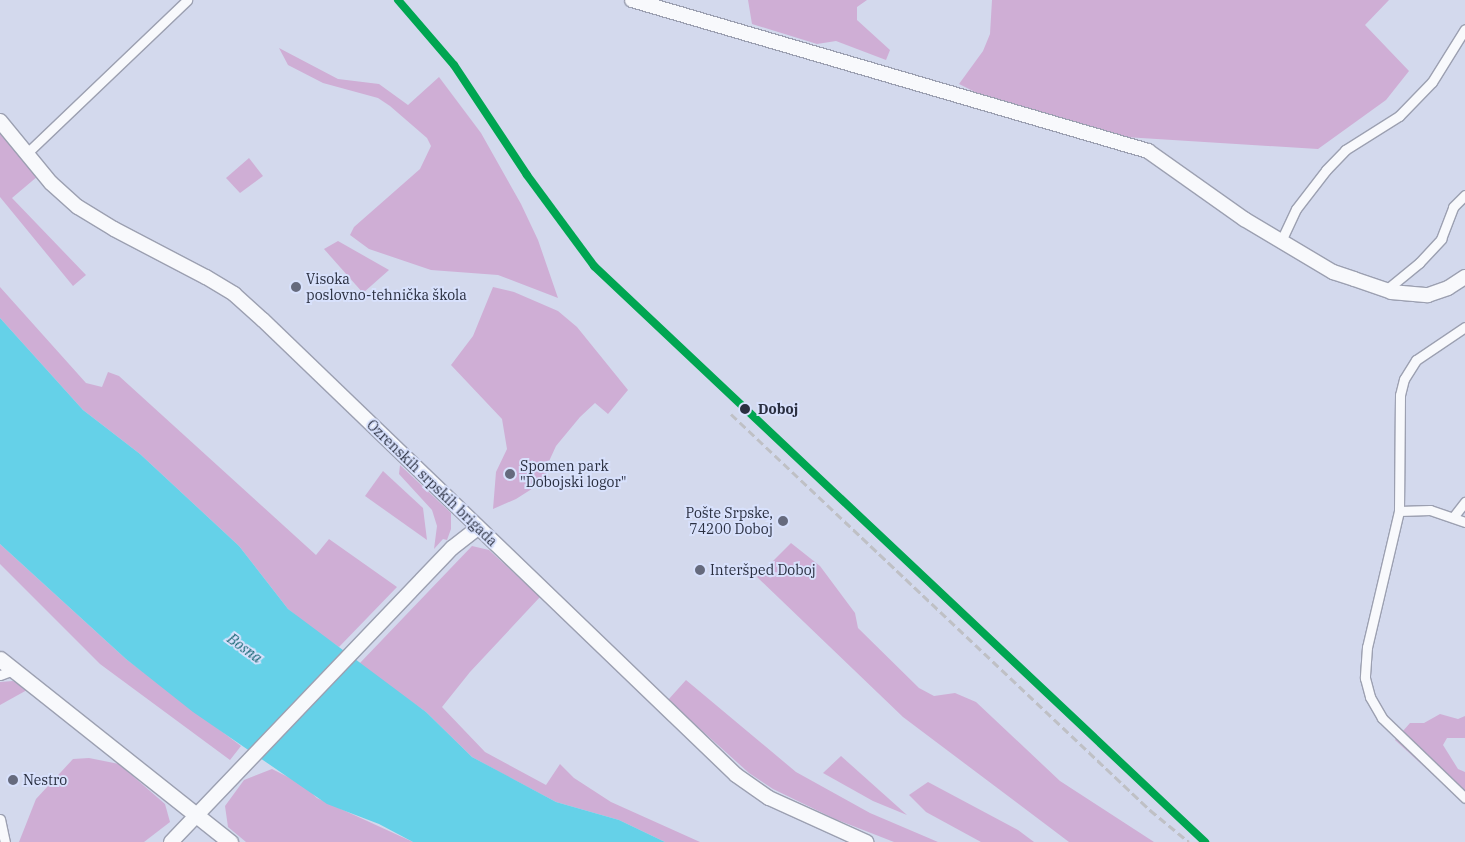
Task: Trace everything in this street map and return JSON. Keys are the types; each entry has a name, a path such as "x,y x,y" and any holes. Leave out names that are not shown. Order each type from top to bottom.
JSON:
{"main road":[{"path":"0,659 7,672 230,842"}],"street":[{"path":"26,154 187,0"},
{"path":"632,0 1148,151 1220,204 1334,272 1386,290 1428,295 1448,288 1465,277"},
{"path":"1281,241 1296,209 1326,170 1345,150 1399,116 1432,82 1465,29"},
{"name":"Ozrenskih srpskih brigada","path":"0,122 51,183 78,207 234,294 736,775 769,798 866,842"},
{"path":"1386,290 1419,263 1441,239 1453,207 1465,195"},
{"path":"1465,327 1416,360 1404,378 1400,395 1399,511 1367,647 1365,678 1368,691 1382,718 1465,798"},
{"path":"1454,516 1465,502"},
{"path":"1399,511 1430,510 1454,516 1465,522"},
{"path":"171,842 452,548 478,528"},
{"path":"0,819 5,842"}],"shaded area":[{"path":"748,0 867,0 857,7 857,20 890,50 886,60 836,41 817,44 752,24"},
{"path":"992,0 1389,0 1365,25 1409,71 1386,100 1318,149 1125,137 981,95 959,84 983,51 990,34"},
{"path":"279,48 338,79 379,84 408,105 439,77 481,133 521,204 538,240 558,298 498,275 431,270 369,249 350,235 354,227 420,169 431,146 427,138 378,98 323,83 288,65"},
{"path":"0,132 38,176 12,198 86,275 73,286 0,197"},
{"path":"249,158 263,176 240,193 226,178"},
{"path":"338,241 389,270 363,293 324,249"},
{"path":"0,287 86,383 102,387 108,372 119,376 316,555 329,539 397,587 339,647 318,633 288,609 239,546 140,454 83,410 0,318"},
{"path":"493,287 514,292 558,311 577,327 628,390 608,414 595,403 580,417 556,446 545,470 549,478 516,499 493,509 496,472 507,449 502,419 451,365 473,336"},
{"path":"400,465 451,513 451,529 447,540 443,539 434,549 437,526 432,510 399,474"},
{"path":"383,471 423,508 427,540 365,496"},
{"path":"791,543 820,566 855,613 858,628 919,688 934,696 955,693 976,702 1060,781 1154,842 1069,842 903,717 757,577"},
{"path":"0,544 126,659 241,746 230,760 100,664 0,564"},
{"path":"472,546 489,550 540,597 470,672 442,707 485,752 546,785 560,764 574,778 611,802 700,842 665,842 619,820 556,802 472,757 426,712 359,664"},
{"path":"686,680 796,772 870,813 938,842 894,842 835,819 773,789 749,773 668,700"},
{"path":"13,681 27,690 0,705 0,682"},
{"path":"1440,714 1458,719 1465,716 1465,738 1447,738 1443,745 1458,769 1465,772 1465,804 1395,740 1410,723 1424,723"},
{"path":"841,756 907,815 873,801 823,773"},
{"path":"89,758 119,764 165,804 170,822 144,842 19,842 36,799 73,759"},
{"path":"272,769 302,784 317,798 413,842 246,842 228,827 225,806 244,780"},
{"path":"928,782 1018,830 1034,842 981,842 926,812 909,795"}],"water":[{"name":"Bosna","path":"0,318 83,410 140,454 239,546 288,609 426,712 472,757 556,802 619,820 665,842 413,842 379,824 327,804 193,712 126,659 0,544"}],"railway":[{"path":"398,0 454,65 527,175 594,266 1205,842"},
{"path":"731,414 1150,810 1189,842"}],"transit line":[{"path":"398,0 454,65 527,175 594,266 1205,842"}],"place":[{"name":"Visoka poslovno-tehnička škola","path":"296,287"},
{"name":"Doboj","path":"745,409"},
{"name":"Spomen park \"Dobojski logor\"","path":"510,474"},
{"name":"Pošte Srpske, 74200 Doboj","path":"783,521"},
{"name":"Interšped Doboj","path":"700,570"},
{"name":"Nestro","path":"13,780"}]}
